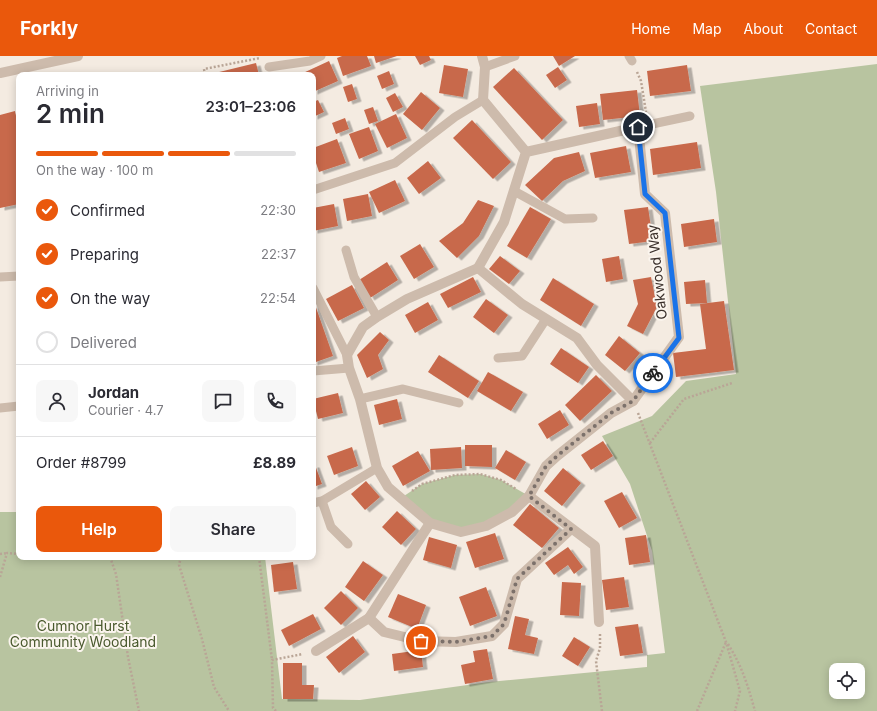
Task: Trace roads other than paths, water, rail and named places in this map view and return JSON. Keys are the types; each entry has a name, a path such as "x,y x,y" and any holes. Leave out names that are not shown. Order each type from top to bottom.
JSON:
{"street":[{"path":"20,72 74,56"},
{"path":"482,56 485,67 483,100 526,152"},
{"path":"0,74 16,72"},
{"path":"526,152 643,126"},
{"name":"Oakwood Way","path":"430,523 461,532 486,526 512,512 529,496 546,466 611,413 633,401 679,338 665,213 645,194 643,126"},
{"path":"316,651 369,618 430,523 388,487 377,468 360,399 349,368 347,355 363,327 377,317 407,299 478,268 504,222 526,152"},
{"path":"478,268 522,304 577,338 597,365 633,401"},
{"path":"529,496 595,546 599,622"},
{"path":"369,618 384,632 421,641 456,642 492,636 504,624 517,579 571,529"}],"lane":[{"path":"269,67 310,60 321,56"},
{"path":"485,67 515,56"},
{"path":"316,189 395,163 455,117 483,100"},
{"path":"643,126 690,116"},
{"path":"514,191 565,220 593,218"},
{"path":"346,250 354,277 377,317"},
{"path":"0,277 16,276"},
{"path":"316,294 347,355"},
{"path":"498,358 522,356 546,319"},
{"path":"316,371 349,368"},
{"path":"360,399 403,389 459,403"},
{"path":"0,408 16,406"},
{"path":"348,544 332,527 318,502 377,468"}],"park label":[{"name":"Cumnor Hurst Community Woodland","path":"83,634"}]}
